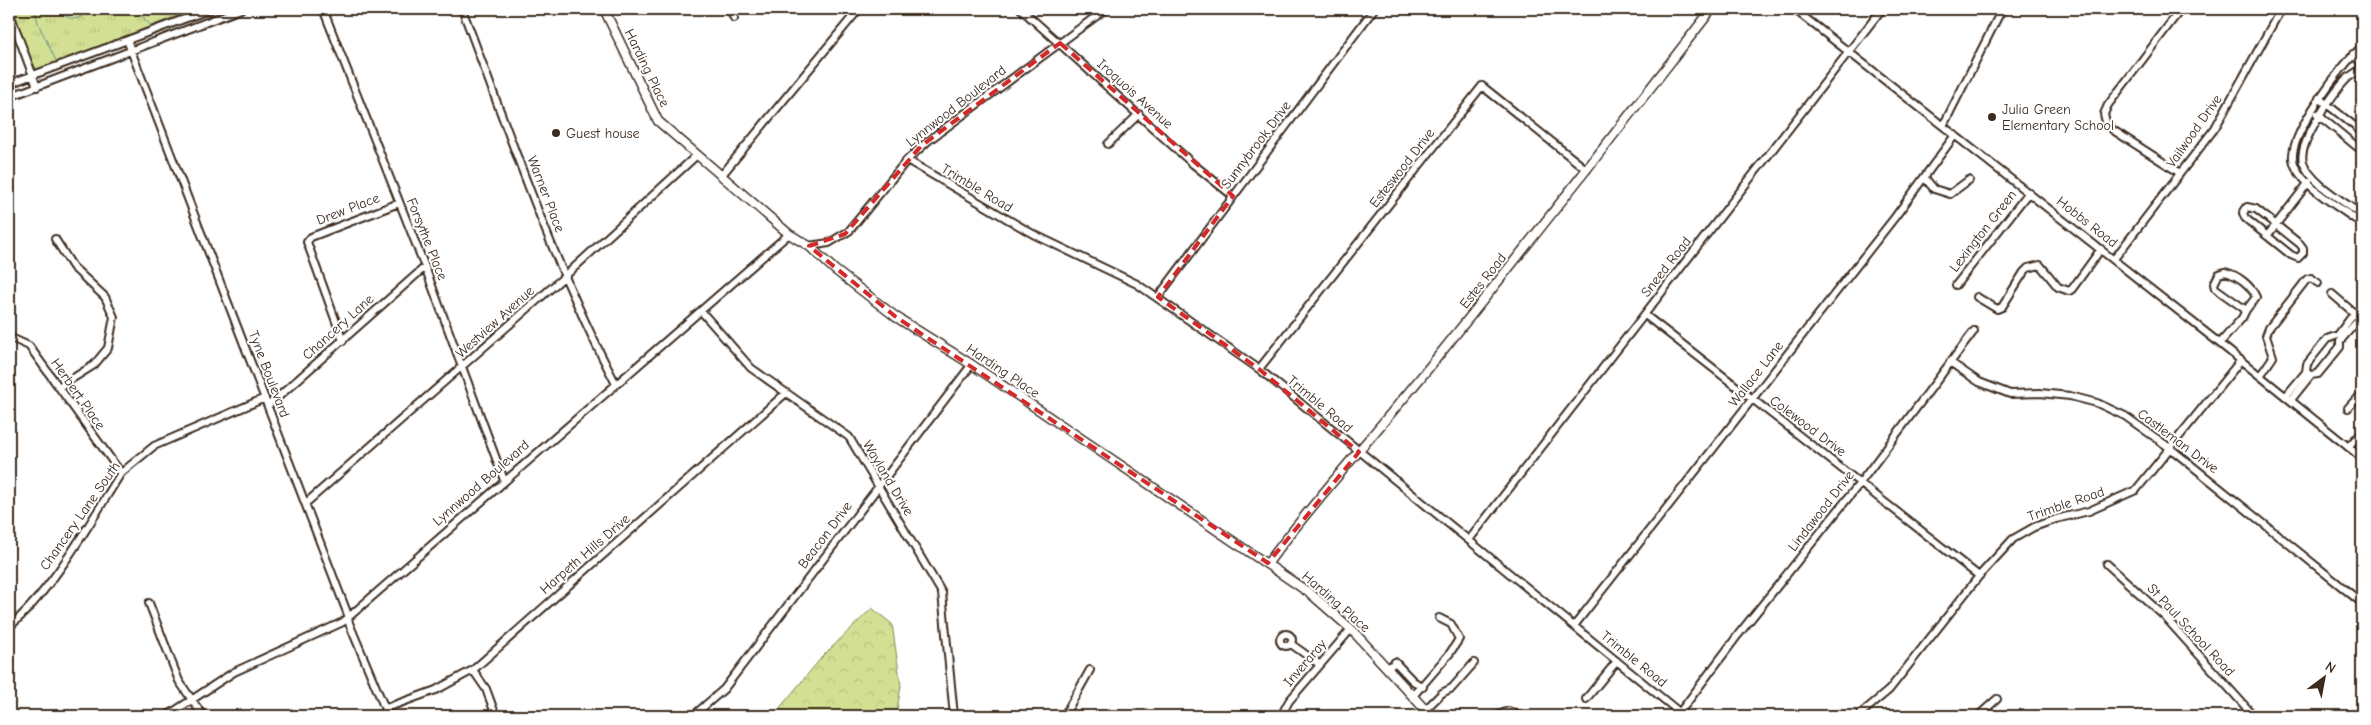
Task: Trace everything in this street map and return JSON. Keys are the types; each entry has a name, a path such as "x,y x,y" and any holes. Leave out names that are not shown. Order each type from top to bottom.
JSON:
{"main road":[{"name":"Harding Place","path":"604,9 658,121 789,234 809,246 835,270 896,317 972,364 1268,563 1319,601 1351,629 1431,716"},
{"name":"Estes Road","path":"1268,563 1301,519 1359,452 1586,170 1712,9"}],"street":[{"path":"9,84 211,9"},
{"path":"9,97 241,9"},
{"name":"Forsythe Place","path":"323,9 425,267 504,480"},
{"name":"Warner Place","path":"462,9 565,276 589,334 616,384"},
{"path":"730,9 734,18"},
{"path":"722,176 860,9"},
{"name":"Iroquois Avenue","path":"1021,9 1233,196"},
{"name":"Lynnwood Boulevard","path":"809,246 829,243 849,231 907,160 929,140 1106,9"},
{"name":"Sunnybrook Drive","path":"1158,297 1374,9"},
{"name":"Hobbs Road","path":"1794,9 1849,54 2114,259 2362,458"},
{"name":"Sneed Road","path":"1469,540 1849,54 1882,9"},
{"path":"1943,126 2002,9"},
{"path":"2180,172 2113,130 2106,122 2104,114 2108,105 2181,9"},
{"name":"Vailwood Drive","path":"2114,259 2215,128 2281,9"},
{"path":"9,11 37,87"},
{"name":"Tyne Boulevard","path":"127,40 306,503 348,615 349,624 388,716"},
{"path":"2362,47 2353,54 2319,98 2296,143 2293,160 2306,184 2355,219 2362,221"},
{"path":"2353,54 2362,64"},
{"path":"2362,69 2349,77 2320,116 2303,147 2302,161 2312,178 2362,215"},
{"name":"Esteswood Drive","path":"1259,369 1482,86 1586,170"},
{"path":"2319,98 2362,132"},
{"path":"2312,111 2362,151"},
{"path":"1108,144 1139,114"},
{"name":"Wallace Lane","path":"1574,626 1895,217 1955,135"},
{"name":"Westview Avenue","path":"306,503 463,367 697,155"},
{"name":"Trimble Road","path":"907,160 1033,234 1095,262 1158,297 1259,369 1617,661 1680,715"},
{"path":"1924,177 1934,189 1950,194 1969,180"},
{"path":"2268,236 2312,178"},
{"name":"Lexington Green","path":"1956,285 2029,192"},
{"name":"Drew Place","path":"343,340 307,242 311,237 399,203"},
{"path":"2247,207 2252,207 2277,224 2303,248 2301,256 2298,258 2291,255 2245,218 2243,213 2247,207"},
{"name":"Lynnwood Boulevard","path":"167,716 234,672 299,644 343,622 348,615 789,234"},
{"path":"54,239 73,268 105,297 114,317 108,348 94,365 59,387"},
{"path":"1977,297 1997,309 2002,307 2024,272 2028,268 2040,265 2058,287 2069,291 2101,249"},
{"name":"Chancery Lane","path":"268,406 425,267"},
{"path":"2220,343 2242,318 2256,297 2243,281 2229,273 2219,274 2214,284 2215,288 2246,310"},
{"path":"2260,376 2273,357 2266,336 2269,328 2307,279 2311,278 2318,283"},
{"path":"2332,294 2358,314"},
{"name":"Wayland Drive","path":"701,311 751,368 849,437 942,593 954,716"},
{"path":"2309,374 2307,364 2327,340 2338,335 2358,314"},
{"path":"2288,398 2309,374 2318,374 2340,347 2340,341 2358,314"},
{"name":"Colewood Drive","path":"1645,315 1979,576"},
{"name":"Lindawood Drive","path":"1680,715 1743,628 1860,483 1974,331"},
{"path":"2334,336 2340,341"},
{"name":"Herbert Place","path":"9,337 29,346 121,473"},
{"name":"Trimble Road","path":"1858,716 1889,690 1979,576 2012,539 2034,527 2056,519 2089,511 2136,490 2241,360"},
{"name":"Castleman Drive","path":"1950,362 1979,382 2010,394 2040,393 2070,396 2097,403 2125,416 2170,448 2362,603"},
{"name":"Beacon Drive","path":"693,716 724,689 972,364"},
{"name":"Harpeth Hills Drive","path":"386,708 436,690 473,670 786,393"},
{"path":"2348,408 2356,399 2362,396"},
{"name":"Chancery Lane South","path":"9,627 49,583 121,473 154,446 266,398"},
{"path":"2348,447 2362,432"},
{"name":"St Paul School Road","path":"2107,564 2164,616 2254,716"},
{"path":"149,603 171,664 202,716"},
{"path":"1413,696 1423,687 1459,639 1450,624 1439,618"},
{"name":"Inveraray","path":"1281,716 1289,700 1351,629"},
{"path":"1291,644 1319,664"},
{"path":"1586,699 1617,661"},
{"path":"1388,668 1395,662 1413,681 1423,687"},
{"path":"1425,710 1442,693 1452,688 1474,663"},
{"path":"473,670 486,688 496,716"},
{"path":"1064,716 1090,670"},
{"path":"1978,716 1997,698"},
{"path":"1496,716 1508,711 1522,716"},
{"path":"1212,716 1220,716"}],"highlighted area":[{"path":"1060,43 1233,196 1158,297 1259,369 1359,452 1268,563 896,317 809,246 845,234 921,146"}],"green space":[{"path":"9,9 195,9 37,70 11,21"},
{"path":"872,608 892,624 901,686 896,716 773,716 822,657"}],"waterway":[{"path":"35,9 38,23 57,63"},
{"path":"56,9 67,17 74,19 81,17 86,9"},
{"path":"131,9 141,15 152,27"}],"place":[{"name":"Julia Green Elementary School","path":"1992,117"},
{"name":"Guest house","path":"556,133"}]}
